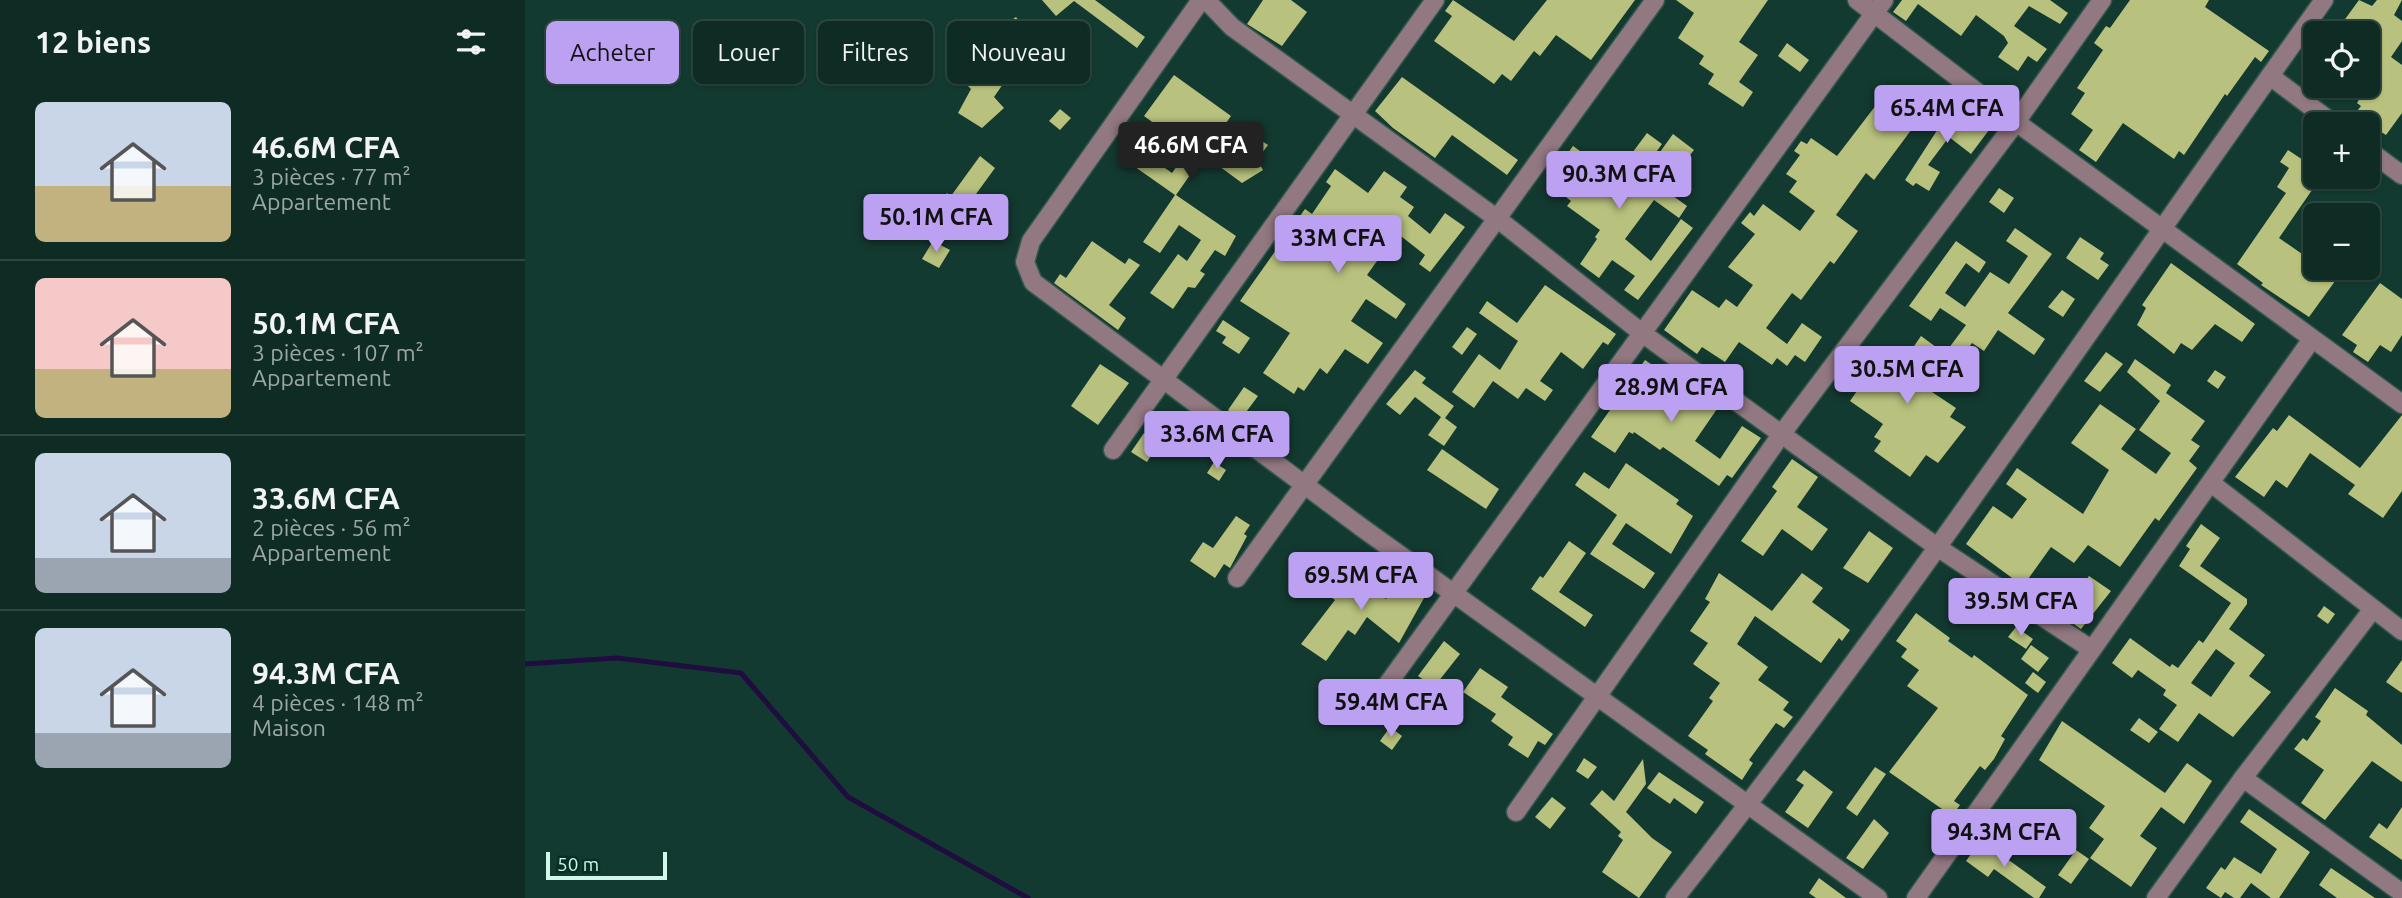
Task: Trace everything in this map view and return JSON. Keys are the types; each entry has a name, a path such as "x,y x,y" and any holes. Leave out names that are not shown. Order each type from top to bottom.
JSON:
{"street":[{"path":"1201,0 1031,241 1025,262 1034,282 1305,485 1878,898"},
{"path":"1206,0 1232,27 1499,220 1642,333 1783,432 1937,547 2091,649"},
{"path":"1113,450 1435,0"},
{"path":"1237,578 1499,220 1655,0"},
{"path":"1857,0 1880,6 2016,122 2402,404"},
{"path":"1515,813 1783,432 2016,122 2102,0"},
{"path":"1675,898 1749,803 1937,547 2324,0"},
{"path":"1384,689 1456,594 1880,6"},
{"path":"2270,76 2318,112"},
{"path":"2380,159 2402,175"},
{"path":"1916,898 2312,339"},
{"path":"2211,483 2402,631"},
{"path":"2156,898 2243,778 2374,609"},
{"path":"2243,778 2402,893"}],"building":[{"path":"1042,0 1095,0 1145,37 1137,48 1074,1 1056,16"},
{"path":"1263,0 1291,0 1307,12 1282,46 1247,24"},
{"path":"1453,0 1514,41 1547,0 1635,0 1591,60 1556,35 1540,56 1534,51 1511,81 1502,74 1494,84 1434,41 1452,16 1445,11"},
{"path":"1676,0 1768,0 1739,42 1758,55 1739,82 1753,92 1743,107 1708,84 1714,74 1699,64 1704,56 1678,38 1694,13"},
{"path":"1902,0 2050,0 2068,13 2060,24 2029,6 2014,26 2047,49 2037,62 2028,56 2018,71 1998,57 2008,43 2004,36 1976,15 1961,36 1918,4 1906,21 1893,12"},
{"path":"2130,0 2209,0 2205,7 2269,51 2261,62 2255,57 2227,96 2225,94 2184,155 2179,151 2174,159 2123,123 2096,162 2079,150 2093,130 2071,114 2085,93 2077,88 2103,50 2094,43 2106,26 2110,28"},
{"path":"2359,0 2372,6 2377,0 2402,0 2394,15 2402,21 2402,41 2391,57 2402,65 2402,113 2386,135 2380,131 2380,112 2356,112 2361,106 2357,103 2360,98 2380,98 2380,21 2344,21"},
{"path":"1787,43 1809,60 1800,72 1778,56"},
{"path":"1174,75 1231,116 1212,143 1233,157 1250,133 1268,145 1257,160 1263,170 1242,183 1204,155 1176,195 1236,236 1225,256 1215,250 1200,271 1205,274 1195,288 1188,287 1173,309 1150,293 1178,254 1187,261 1201,240 1179,225 1160,253 1143,242 1175,195 1121,157 1130,143 1172,173 1193,143 1177,124 1170,135 1144,116"},
{"path":"1402,77 1518,160 1507,175 1452,135 1435,158 1393,128 1375,111"},
{"path":"1003,84 994,97 1004,108 982,128 958,113 971,89 968,86"},
{"path":"1916,90 1932,102 1874,180 1866,173 1836,215 1858,231 1834,264 1830,261 1801,300 1792,293 1766,328 1787,344 1802,323 1822,337 1805,362 1795,355 1787,366 1777,358 1772,365 1739,342 1725,362 1702,347 1697,354 1664,330 1692,290 1719,308 1726,299 1737,307 1753,285 1728,267 1755,234 1741,223 1750,212 1754,216 1763,204 1800,231 1815,211 1789,192 1797,181 1786,174 1800,155 1794,151 1801,141 1807,144 1811,138 1837,156 1883,96 1901,109"},
{"path":"1954,104 1989,130 1971,154 1949,137 1928,165 1940,172 1929,191 1916,183 1913,186 1905,180"},
{"path":"1060,109 1071,118 1060,130 1049,121"},
{"path":"1647,133 1662,144 1641,173 1687,206 1679,218 1654,200 1625,239 1651,261 1681,219 1693,228 1638,300 1624,290 1635,276 1612,260 1599,278 1580,264 1600,230 1567,206 1571,201 1547,182 1573,146 1615,176"},
{"path":"1673,134 1694,150 1685,161 1681,159 1677,165 1660,152"},
{"path":"2288,150 2303,160 2303,189 2313,189 2279,238 2303,255 2303,280 2336,280 2309,317 2261,285 2263,283 2237,264 2286,193 2277,187 2289,168 2280,162"},
{"path":"980,156 995,168 968,205 982,216 975,226 953,209 943,226 931,219 947,193 951,196"},
{"path":"1335,169 1368,193 1384,171 1407,187 1400,197 1414,207 1408,216 1430,234 1445,213 1465,227 1430,272 1419,264 1425,255 1397,233 1367,275 1406,304 1396,319 1366,299 1351,321 1383,343 1368,364 1345,349 1327,374 1320,368 1304,391 1298,387 1294,394 1263,373 1290,333 1240,301 1305,209 1312,214 1331,186 1326,182"},
{"path":"1999,188 2014,198 2004,213 1989,202"},
{"path":"2015,228 2052,254 2008,313 2045,339 2034,355 1998,330 1984,351 1972,343 1959,361 1946,352 1966,325 1940,308 1931,321 1909,306 1956,241 1986,262 1979,273 1966,263 1945,293 1965,307 1990,272 2009,284 2028,256 2006,241"},
{"path":"2080,237 2104,253 2100,259 2109,265 2098,280 2066,258"},
{"path":"933,241 950,250 939,268 922,259"},
{"path":"1092,241 1125,264 1129,258 1140,265 1109,305 1126,318 1118,330 1054,283 1060,274 1066,278"},
{"path":"2171,263 2255,324 2242,342 2215,324 2192,350 2181,343 2174,354 2137,325 2146,308 2142,305"},
{"path":"2380,283 2402,299 2402,335 2391,352 2380,345 2368,362 2353,352 2357,345 2342,335"},
{"path":"1545,285 1616,334 1608,345 1603,342 1583,369 1561,352 1540,381 1553,390 1545,401 1526,388 1518,399 1493,381 1474,408 1452,392 1479,354 1500,370 1518,341 1479,313 1487,301 1517,323"},
{"path":"2062,290 2075,299 2063,317 2048,307"},
{"path":"1223,320 1250,338 1239,354 1222,343 1226,337 1216,331"},
{"path":"1467,327 1477,334 1462,355 1452,347"},
{"path":"1921,336 1951,358 1929,390 1956,408 1950,417 1966,427 1938,463 1926,455 1910,477 1874,451 1881,441 1874,437 1883,424 1850,401 1859,388 1848,380 1867,355 1873,359 1879,350 1901,365"},
{"path":"2106,352 2123,364 2100,392 2084,381"},
{"path":"2135,359 2171,385 2166,393 2205,421 2191,440 2200,446 2189,461 2197,468 2159,521 2155,518 2120,567 2088,545 2074,563 2051,547 2023,586 1966,544 1993,506 2012,519 2027,499 2006,484 2017,468 2083,514 2109,470 2071,443 2100,404 2136,429 2121,449 2156,474 2171,453 2139,430 2160,401 2127,372"},
{"path":"1645,360 1717,409 1695,441 1720,459 1742,426 1761,438 1732,478 1727,475 1719,486 1663,447 1660,450 1634,432 1629,432 1615,453 1591,437"},
{"path":"1100,364 1129,383 1098,425 1071,406"},
{"path":"1415,370 1426,378 1422,383 1454,406 1445,418 1457,427 1444,446 1428,435 1441,417 1415,397 1400,415 1386,404"},
{"path":"2215,370 2226,377 2218,389 2207,381"},
{"path":"1244,387 1258,396 1241,419 1228,410"},
{"path":"2289,415 2360,468 2402,415 2402,491 2383,518 2348,494 2355,485 2310,453 2287,488 2276,480 2264,497 2235,477 2273,428 2277,431"},
{"path":"1144,433 1159,443 1147,462 1131,452"},
{"path":"1442,449 1499,489 1486,509 1427,470"},
{"path":"1792,459 1818,477 1797,507 1828,529 1812,551 1782,529 1763,556 1741,541 1777,491 1772,487"},
{"path":"1214,462 1226,470 1219,481 1207,473"},
{"path":"1626,463 1679,500 1676,504 1693,516 1671,554 1626,523 1612,544 1655,573 1644,589 1590,554 1617,515 1575,485 1584,472 1609,489"},
{"path":"1236,516 1250,525 1244,534 1247,536 1230,568 1224,564 1215,578 1190,561 1203,542 1213,548"},
{"path":"2201,524 2220,538 2200,566 2247,599 2247,604 2229,629 2265,655 2249,676 2271,692 2233,737 2199,713 2178,742 2159,729 2177,705 2163,695 2166,690 2138,670 2132,678 2112,663 2130,638 2170,667 2172,664 2178,668 2199,640 2203,643 2231,603 2179,566 2190,549 2186,546","holes":["2216,649 2235,663 2211,697 2191,683"]},
{"path":"1869,531 1893,548 1868,583 1843,568"},
{"path":"1569,541 1586,553 1559,592 1593,615 1585,627 1531,589 1540,576 1543,578"},
{"path":"1364,564 1375,572 1365,585 1386,599 1398,581 1424,598 1399,643 1367,617 1355,635 1348,630 1326,661 1301,644 1335,600 1317,587 1325,575 1344,588"},
{"path":"1719,573 1772,611 1802,573 1823,588 1812,602 1850,630 1842,641 1839,638 1821,663 1755,616 1737,644 1768,667 1758,680 1789,702 1783,710 1793,717 1784,728 1776,723 1749,760 1753,763 1742,780 1705,754 1708,750 1688,736 1713,701 1709,698 1720,683 1693,664 1708,643 1690,631 1710,602 1705,599"},
{"path":"2089,576 2111,591 2081,629 2061,615"},
{"path":"2324,606 2335,614 2328,624 2317,616"},
{"path":"1916,613 1950,638 1948,641 1972,658 1974,655 2028,695 2001,736 2005,739 1994,759 1985,770 1980,766 1954,801 1960,805 1952,816 1889,772 1938,708 1907,686 1919,670 1901,657 1907,649 1896,641"},
{"path":"2016,627 2033,639 2026,649 2008,637"},
{"path":"1444,641 1460,654 1434,687 1418,676"},
{"path":"2031,645 2049,658 2038,672 2021,659"},
{"path":"2402,660 2402,693 2386,682"},
{"path":"1480,668 1508,687 1501,697 1553,734 1545,745 1538,741 1528,758 1508,745 1513,737 1491,721 1496,714 1463,692"},
{"path":"2033,672 2046,682 2038,693 2025,683"},
{"path":"2335,688 2368,711 2366,715 2402,745 2402,782 2372,761 2325,820 2301,803 2324,770 2294,749 2303,738 2307,741 2321,721 2315,717"},
{"path":"2139,718 2158,732 2149,743 2130,730"},
{"path":"2062,721 2165,793 2187,763 2212,781 2184,824 2161,807 2140,836 2157,848 2131,887 2090,858 2104,839 2089,828 2105,806 2039,760"},
{"path":"1390,727 1402,736 1392,750 1380,741"},
{"path":"1584,758 1597,767 1588,779 1576,771"},
{"path":"1643,759 1646,784 1626,812 1652,838 1672,852 1639,898 1602,872 1623,840 1618,836 1621,832 1590,804 1602,790 1614,801"},
{"path":"1875,767 1886,774 1857,816 1846,808"},
{"path":"1804,770 1833,792 1808,828 1785,812 1804,785 1796,780"},
{"path":"1659,772 1704,802 1696,814 1674,798 1670,804 1647,788"},
{"path":"1552,797 1566,808 1550,829 1535,817"},
{"path":"2402,807 2402,860 2369,837 2379,823 2387,829"},
{"path":"2249,809 2310,852 2279,898 2271,898 2251,883 2240,898 2234,898 2225,892 2221,898 2206,888 2221,867 2225,870 2234,857 2261,874 2277,849 2240,822"},
{"path":"1874,819 1889,833 1863,869 1846,858"},
{"path":"1981,840 2046,887 2039,898 2034,898 1994,869 1988,877 1966,861"},
{"path":"2076,850 2089,859 2071,884 2058,875"},
{"path":"2331,868 2375,898 2337,898 2319,885"},
{"path":"1819,878 1846,898 1816,898 1809,893"}],"waterway":[{"path":"525,664 617,658 741,673 848,797 1028,898"}]}
